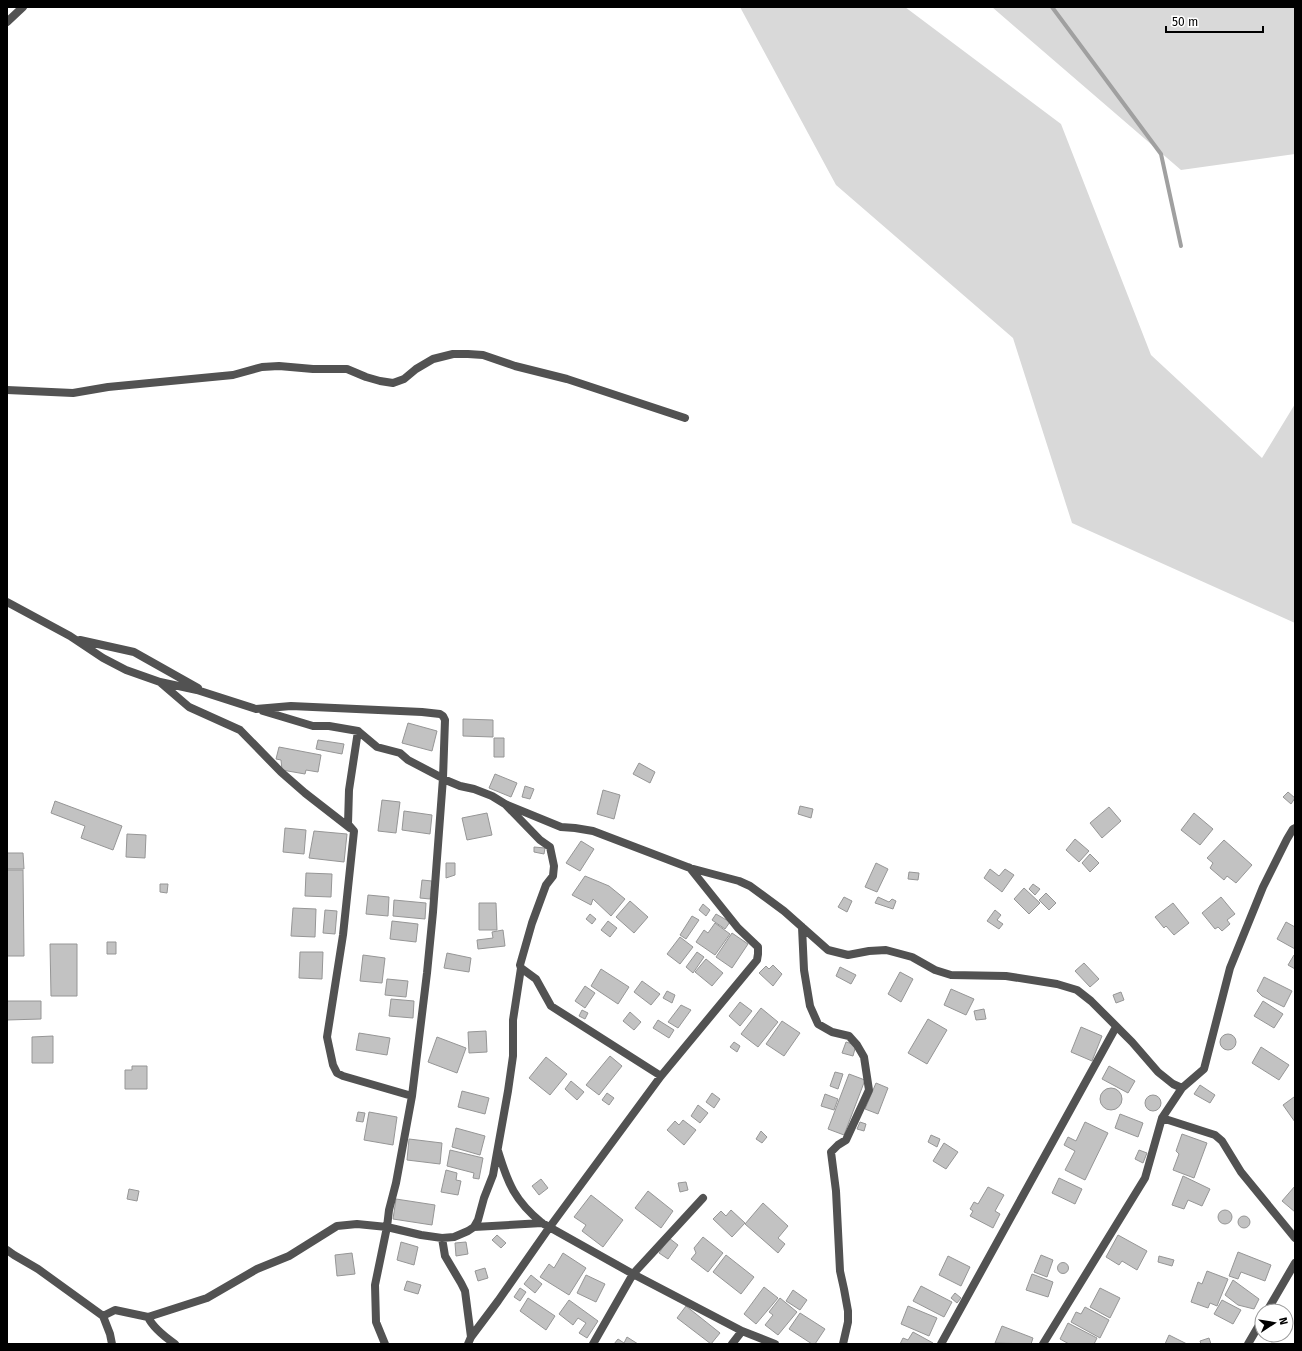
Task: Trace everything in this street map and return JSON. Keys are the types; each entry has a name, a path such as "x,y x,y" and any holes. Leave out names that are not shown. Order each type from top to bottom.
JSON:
{"street":[{"path":"7,22 23,7"},
{"path":"7,390 73,393 108,387 233,375 262,367 279,366 313,369 347,369 380,381 393,383 404,379 416,369 432,360 453,354 468,354 483,355 515,366 567,379 685,418"},
{"path":"7,602 75,639 103,658 126,670 160,682 206,693 312,726 329,726 358,731 377,747 400,753 408,760 460,786 474,789 492,796 505,804 560,827 593,831 690,868 738,881 750,886 784,911 828,950 848,955 886,950 912,957 936,970 951,975 1006,976 1057,984 1077,990 1091,1001 1132,1042 1158,1072 1173,1084 1182,1088"},
{"path":"75,639 134,652 206,693"},
{"path":"160,682 189,707 240,730 281,772 305,793 354,831"},
{"path":"256,709 291,706 422,712 440,714 445,720 443,778 433,912 412,1096 375,1285 376,1322 385,1344"},
{"path":"358,731 349,790 348,824 354,831 343,935 327,1037 333,1065 337,1073 412,1096"},
{"path":"103,1316 115,1310 148,1317 207,1298 257,1269 289,1256 337,1226 357,1224 387,1227 442,1238 454,1236 474,1227 478,1220 484,1198 493,1175 513,1056 513,1020 521,968 520,965 532,923 546,885 553,876 554,866 550,847 540,840 505,804"},
{"path":"1043,1344 1144,1178 1162,1118 1182,1088 1204,1068 1230,968 1263,887 1287,839 1295,828"},
{"path":"469,1341 498,1301 545,1225 661,1076 757,960 758,948 738,928 690,868"},
{"path":"802,927 804,970 810,1006 818,1024 832,1032 849,1036 857,1045 864,1057 869,1090 846,1140 831,1152 836,1191 840,1270 848,1311 848,1322 843,1344"},
{"path":"521,968 536,979 551,1006 661,1076"},
{"path":"941,1344 1116,1027"},
{"path":"1162,1118 1215,1135 1222,1141 1240,1172 1295,1238"},
{"path":"497,1150 510,1186 517,1198 530,1213 545,1225 633,1274 742,1330 775,1344"},
{"path":"593,1344 633,1274 703,1198"},
{"path":"474,1227 545,1225"},
{"path":"442,1238 445,1256 465,1292 469,1341"},
{"path":"7,1250 38,1269 103,1316 112,1344"},
{"path":"1272,1303 1295,1263"},
{"path":"148,1317 150,1322 163,1336 175,1344"},
{"path":"732,1344 742,1330"},
{"path":"1248,1344 1254,1334"}],"shaded area":[{"path":"740,7 905,7 1061,124 1151,355 1262,458 1295,404 1295,623 1072,523 1013,338 836,185"},
{"path":"992,7 1295,7 1295,154 1181,170"}],"building":[{"path":"463,719 493,720 493,737 463,736"},
{"path":"408,723 437,731 432,751 402,743"},
{"path":"494,738 504,738 504,757 494,757"},
{"path":"318,740 344,744 342,754 316,749"},
{"path":"279,747 321,755 318,772 306,770 305,774 282,770 281,760 276,759"},
{"path":"639,763 655,772 650,783 633,774"},
{"path":"495,774 517,783 511,797 489,788"},
{"path":"525,786 534,789 530,799 522,797"},
{"path":"603,790 620,795 614,819 597,814"},
{"path":"1288,792 1295,798 1291,804 1283,797"},
{"path":"382,800 400,802 396,833 378,831"},
{"path":"55,801 122,826 113,850 81,838 85,826 51,813"},
{"path":"800,806 813,809 811,818 798,814"},
{"path":"1109,807 1121,821 1102,838 1090,823"},
{"path":"404,811 432,815 430,834 402,830"},
{"path":"487,813 492,835 467,840 462,818"},
{"path":"1194,813 1213,829 1200,845 1181,830"},
{"path":"285,828 306,830 304,854 283,852"},
{"path":"314,831 347,834 344,862 309,858"},
{"path":"127,834 146,835 145,858 126,857"},
{"path":"1075,839 1089,851 1079,862 1066,850"},
{"path":"1224,840 1252,865 1236,883 1227,876 1224,880 1210,868 1213,863 1207,858"},
{"path":"581,841 594,849 580,871 566,863"},
{"path":"534,847 545,848 544,854 534,852"},
{"path":"7,853 23,853 24,869 7,869"},
{"path":"1090,854 1099,863 1090,872 1082,863"},
{"path":"446,863 455,863 455,875 446,878"},
{"path":"876,863 888,869 877,892 865,887"},
{"path":"990,869 999,876 1005,869 1014,875 1002,892 984,878"},
{"path":"7,870 23,870 24,956 7,956"},
{"path":"909,872 919,873 918,880 908,879"},
{"path":"306,873 332,874 331,897 305,896"},
{"path":"585,876 609,886 625,899 611,916 593,899 591,905 572,895"},
{"path":"422,880 432,881 430,899 420,898"},
{"path":"160,884 168,884 167,893 160,892"},
{"path":"1033,884 1040,889 1035,895 1029,889"},
{"path":"1024,888 1040,903 1029,914 1014,899"},
{"path":"1046,893 1056,903 1049,910 1039,900"},
{"path":"368,895 389,897 388,916 366,914"},
{"path":"844,897 852,901 847,912 838,907"},
{"path":"878,897 889,902 892,899 896,901 893,909 875,903"},
{"path":"1221,897 1235,914 1227,920 1230,924 1222,931 1218,927 1215,929 1202,913"},
{"path":"394,900 426,903 425,919 393,916"},
{"path":"630,901 648,917 634,933 616,917"},
{"path":"479,903 496,903 497,930 479,930"},
{"path":"1173,903 1189,923 1174,935 1166,926 1164,928 1155,917"},
{"path":"703,904 710,910 706,916 699,910"},
{"path":"293,908 316,909 315,937 291,936"},
{"path":"325,910 337,911 335,934 323,933"},
{"path":"995,910 1001,915 997,920 1003,924 999,929 987,921"},
{"path":"590,914 596,919 592,924 586,919"},
{"path":"716,914 730,922 725,929 712,920"},
{"path":"692,916 699,920 686,939 680,935"},
{"path":"392,921 418,924 416,942 390,939"},
{"path":"608,921 617,928 610,937 601,930"},
{"path":"1286,922 1295,927 1295,949 1277,939"},
{"path":"715,923 730,934 715,955 696,942 704,930 708,933"},
{"path":"503,930 505,946 478,949 477,940 493,938 492,932"},
{"path":"732,933 748,944 732,968 716,957"},
{"path":"680,937 693,947 680,964 667,954"},
{"path":"107,942 116,942 116,954 107,954"},
{"path":"50,944 77,944 77,996 51,996"},
{"path":"300,952 323,952 322,979 299,978"},
{"path":"697,952 704,957 693,973 686,967"},
{"path":"447,953 471,958 469,972 444,968"},
{"path":"363,955 385,958 382,983 360,981"},
{"path":"1295,955 1295,969 1288,965"},
{"path":"706,959 723,973 712,986 695,972"},
{"path":"1084,963 1099,979 1090,987 1075,971"},
{"path":"773,965 782,974 773,986 759,973 766,966 769,969"},
{"path":"840,967 856,975 851,984 836,976"},
{"path":"601,969 629,987 618,1004 591,986"},
{"path":"900,972 913,979 901,1002 888,994"},
{"path":"1264,977 1292,991 1284,1007 1262,996 1257,991"},
{"path":"387,979 408,981 406,997 385,995"},
{"path":"642,981 660,994 651,1005 634,992"},
{"path":"585,986 595,993 585,1008 575,1001"},
{"path":"951,989 974,999 966,1015 944,1005"},
{"path":"667,991 675,995 672,1003 663,998"},
{"path":"1121,992 1124,1000 1116,1003 1113,995"},
{"path":"391,999 414,1001 413,1018 389,1016"},
{"path":"7,1001 41,1001 41,1019 7,1020"},
{"path":"1263,1001 1283,1014 1274,1028 1254,1016"},
{"path":"740,1002 752,1011 740,1026 729,1016"},
{"path":"681,1005 691,1010 678,1028 668,1022"},
{"path":"761,1008 778,1022 758,1047 741,1034"},
{"path":"984,1009 986,1019 976,1020 974,1011"},
{"path":"582,1010 588,1013 585,1019 579,1016"},
{"path":"630,1012 641,1022 634,1030 623,1021"},
{"path":"928,1019 947,1030 927,1064 908,1053"},
{"path":"658,1020 674,1030 669,1038 653,1028"},
{"path":"782,1021 800,1033 784,1056 766,1044"},
{"path":"1081,1027 1102,1036 1092,1061 1071,1052"},
{"path":"486,1031 487,1052 469,1053 468,1032"},
{"path":"359,1033 390,1038 387,1055 356,1050"},
{"path":"1225,1034 1231,1034 1236,1039 1234,1048 1231,1050 1225,1050 1220,1045 1220,1039"},
{"path":"53,1036 53,1063 32,1063 32,1037"},
{"path":"437,1037 466,1048 457,1073 428,1062"},
{"path":"734,1042 740,1046 737,1052 730,1047"},
{"path":"846,1042 856,1045 853,1056 842,1053"},
{"path":"1261,1047 1289,1065 1279,1080 1252,1063"},
{"path":"610,1056 622,1066 599,1095 586,1085"},
{"path":"546,1057 567,1074 550,1095 529,1078"},
{"path":"132,1066 147,1066 147,1089 125,1089 125,1070 132,1070"},
{"path":"1109,1066 1135,1081 1128,1093 1102,1079"},
{"path":"835,1072 843,1074 838,1089 830,1086"},
{"path":"849,1074 865,1080 844,1135 828,1129"},
{"path":"571,1081 584,1092 577,1100 565,1089"},
{"path":"876,1083 888,1088 878,1114 865,1109"},
{"path":"1200,1085 1215,1095 1210,1103 1194,1094"},
{"path":"1111,1088 1119,1091 1122,1099 1119,1107 1111,1110 1103,1107 1100,1099 1103,1091"},
{"path":"462,1091 489,1098 485,1114 458,1107"},
{"path":"607,1093 614,1098 609,1105 602,1100"},
{"path":"712,1093 720,1099 714,1108 706,1102"},
{"path":"825,1094 838,1099 834,1110 821,1106"},
{"path":"1150,1095 1156,1095 1161,1100 1159,1109 1156,1111 1150,1111 1145,1106 1145,1100"},
{"path":"1295,1097 1295,1122 1283,1105"},
{"path":"698,1105 708,1113 700,1123 691,1116"},
{"path":"358,1112 365,1113 363,1122 356,1121"},
{"path":"369,1112 397,1117 393,1145 364,1140"},
{"path":"1120,1114 1143,1123 1138,1137 1115,1128"},
{"path":"683,1120 696,1130 684,1145 667,1130 675,1121 679,1125"},
{"path":"860,1122 866,1124 864,1131 857,1129"},
{"path":"1085,1122 1108,1133 1085,1180 1065,1170 1075,1151 1064,1145 1068,1137 1076,1141"},
{"path":"456,1128 485,1136 480,1155 452,1147"},
{"path":"761,1131 767,1137 762,1143 756,1139"},
{"path":"1182,1134 1207,1143 1194,1178 1173,1170 1179,1154 1176,1151"},
{"path":"931,1135 940,1139 937,1147 928,1142"},
{"path":"409,1139 442,1143 440,1164 407,1160"},
{"path":"944,1143 958,1152 946,1169 933,1161"},
{"path":"450,1150 483,1158 479,1179 473,1178 474,1173 447,1166"},
{"path":"1139,1150 1147,1153 1143,1163 1135,1159"},
{"path":"446,1170 457,1173 456,1180 461,1181 458,1195 441,1192"},
{"path":"1183,1176 1210,1189 1202,1206 1188,1200 1184,1209 1172,1205"},
{"path":"1059,1178 1082,1189 1075,1204 1052,1193"},
{"path":"541,1179 548,1188 539,1195 532,1186"},
{"path":"686,1182 688,1190 680,1192 678,1183"},
{"path":"1295,1186 1295,1212 1282,1201"},
{"path":"988,1187 1004,1195 995,1211 1000,1214 993,1228 970,1216 973,1211 970,1209 974,1202 978,1204"},
{"path":"129,1189 139,1191 137,1201 127,1199"},
{"path":"648,1191 673,1211 661,1228 635,1208"},
{"path":"591,1195 623,1220 603,1247 582,1231 586,1225 574,1217"},
{"path":"396,1199 435,1205 432,1225 393,1219"},
{"path":"763,1203 788,1226 778,1238 785,1244 778,1253 745,1224"},
{"path":"731,1210 745,1223 732,1237 713,1219 721,1211 726,1216"},
{"path":"1225,1210 1230,1212 1232,1217 1230,1222 1225,1224 1220,1222 1218,1217 1220,1212"},
{"path":"1242,1216 1246,1216 1250,1222 1246,1228 1242,1228 1238,1224 1238,1220"},
{"path":"497,1235 506,1243 501,1248 492,1240"},
{"path":"1118,1235 1147,1251 1137,1270 1122,1261 1119,1265 1106,1257"},
{"path":"703,1237 723,1253 708,1272 691,1259 696,1253 694,1248"},
{"path":"669,1238 678,1245 668,1259 659,1253"},
{"path":"401,1242 418,1247 414,1265 397,1260"},
{"path":"466,1242 468,1254 456,1256 455,1243"},
{"path":"1238,1252 1271,1265 1265,1281 1241,1272 1238,1279 1229,1276"},
{"path":"352,1253 355,1274 337,1276 335,1255"},
{"path":"563,1253 586,1268 569,1295 540,1277 549,1264 554,1268"},
{"path":"726,1255 754,1277 741,1294 713,1272"},
{"path":"1041,1255 1053,1260 1047,1277 1034,1272"},
{"path":"948,1256 970,1267 961,1286 939,1275"},
{"path":"1159,1256 1174,1260 1172,1266 1158,1262"},
{"path":"1063,1262 1067,1264 1069,1268 1067,1272 1063,1274 1059,1272 1057,1268 1059,1264"},
{"path":"485,1268 488,1278 478,1281 475,1271"},
{"path":"1207,1271 1228,1279 1217,1306 1210,1303 1208,1308 1191,1302 1198,1282 1202,1284"},
{"path":"1032,1274 1053,1282 1048,1297 1026,1290"},
{"path":"531,1275 542,1284 535,1293 524,1284"},
{"path":"586,1275 605,1284 596,1302 577,1293"},
{"path":"1233,1280 1259,1299 1257,1303 1254,1303 1254,1309 1238,1305 1225,1295"},
{"path":"407,1281 421,1285 418,1294 404,1290"},
{"path":"921,1286 952,1302 944,1317 913,1301"},
{"path":"764,1287 778,1298 756,1324 744,1314"},
{"path":"520,1288 526,1292 520,1301 514,1297"},
{"path":"1100,1288 1120,1298 1110,1318 1090,1307"},
{"path":"793,1290 807,1300 800,1310 786,1301"},
{"path":"955,1293 961,1298 957,1303 951,1298"},
{"path":"528,1298 555,1316 546,1330 520,1311"},
{"path":"780,1298 797,1312 778,1335 765,1325 773,1315 769,1312"},
{"path":"569,1300 598,1321 587,1338 579,1333 586,1323 578,1318 573,1325 559,1314"},
{"path":"1222,1300 1241,1310 1233,1324 1214,1314"},
{"path":"686,1306 720,1333 711,1344 677,1318"},
{"path":"908,1306 937,1318 929,1336 901,1324"},
{"path":"1085,1307 1109,1320 1100,1338 1071,1322 1076,1312 1081,1314"},
{"path":"800,1313 825,1329 815,1344 812,1344 789,1329"},
{"path":"1068,1323 1097,1338 1094,1344 1069,1344 1060,1339"},
{"path":"1002,1326 1033,1338 1031,1344 995,1343"},
{"path":"913,1332 933,1343 900,1344 903,1338 908,1340"},
{"path":"1169,1335 1187,1344 1165,1344"},
{"path":"627,1337 638,1344 614,1344 618,1339 624,1343"},
{"path":"1209,1338 1211,1344 1201,1344 1200,1341"}],"waterway":[{"path":"1052,7 1161,154 1181,246"}]}
